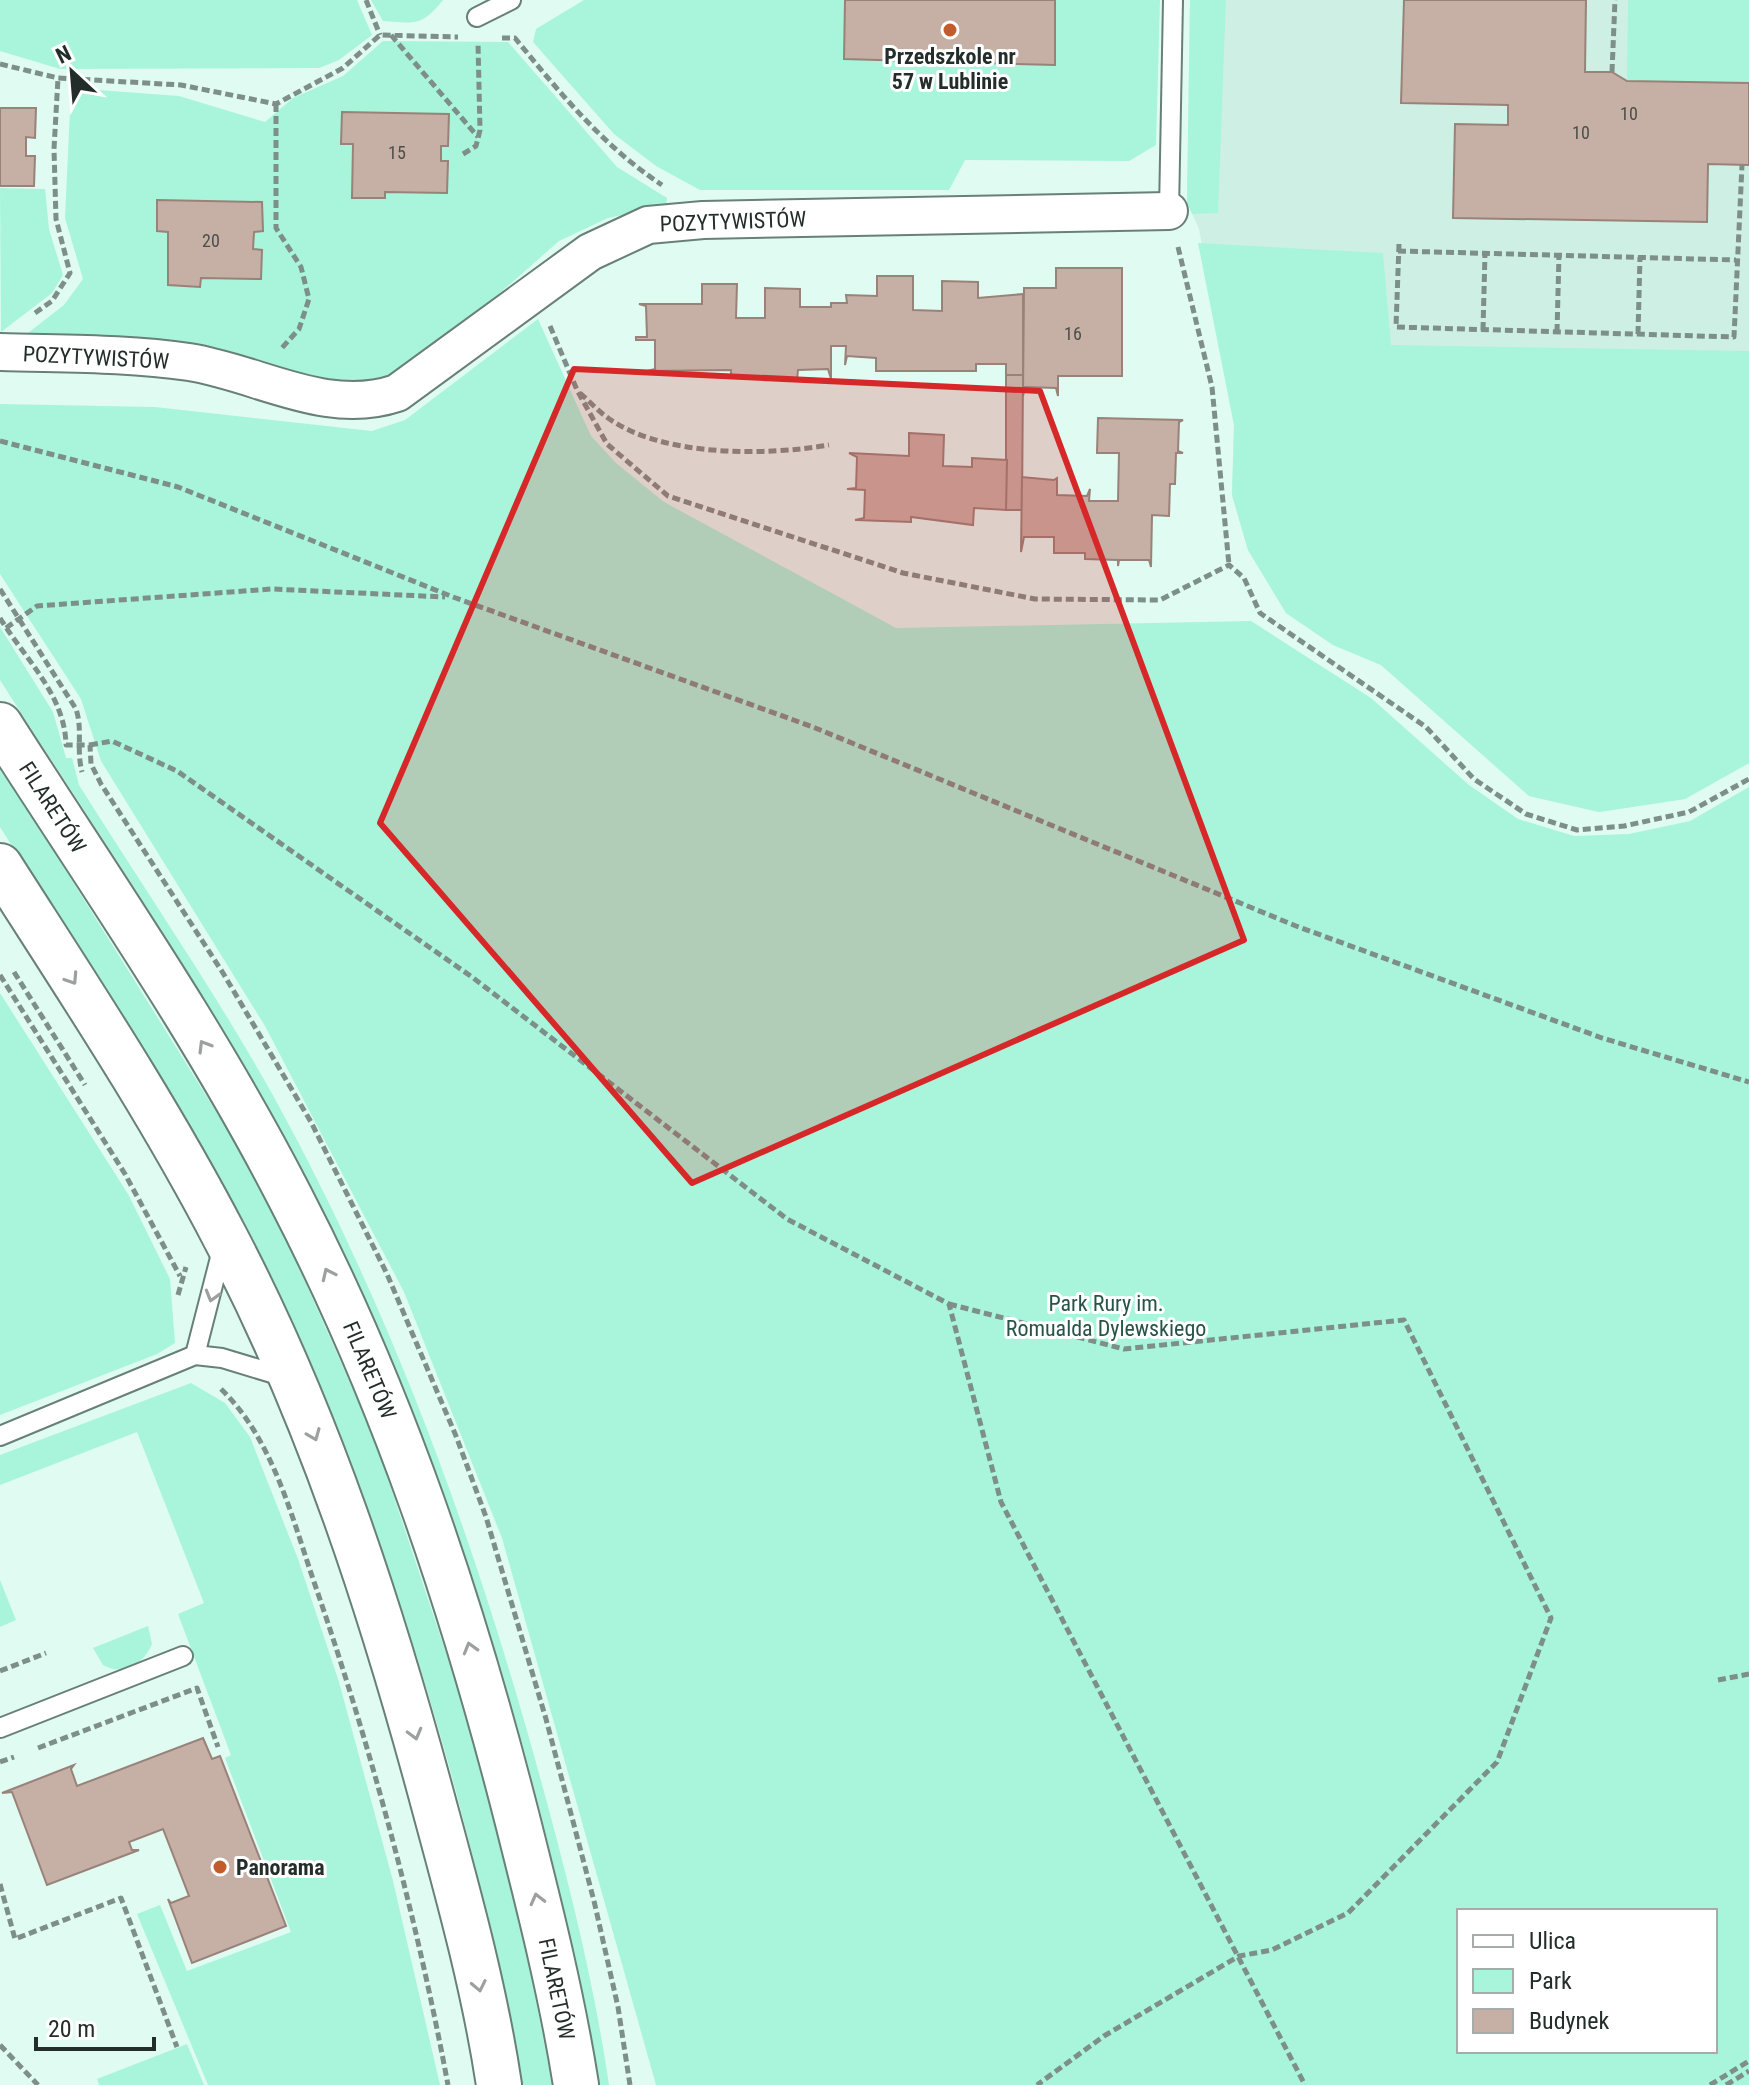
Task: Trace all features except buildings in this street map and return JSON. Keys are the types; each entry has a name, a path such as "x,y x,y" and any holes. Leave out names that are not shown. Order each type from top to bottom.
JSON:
{"main road":[{"name":"FILARETÓW","path":"0,725 170,991 265,1150 329,1276 401,1443 463,1621 543,1922 576,2085"},
{"path":"0,866 121,1055 225,1236 290,1379 348,1523 386,1634 467,1932 499,2085"}],"street":[{"name":"POZYTYWISTÓW","path":"0,352 144,356 194,363 347,402 397,393 590,252 648,225 703,220 1169,211"}],"lane":[{"path":"477,17 511,0"},
{"path":"1169,211 1173,0"},
{"path":"195,1355 212,1298 225,1236"},
{"path":"0,1436 195,1355 222,1358 290,1379"},
{"path":"0,1728 183,1656"}],"path":[{"path":"366,0 380,35"},
{"path":"1612,72 1615,0"},
{"path":"463,154 476,146 478,137 477,17"},
{"path":"0,64 58,78 181,85 276,104 343,68 380,35 478,37"},
{"path":"391,35 478,137"},
{"path":"515,38 568,104 606,142 670,191"},
{"path":"31,317 52,301 70,273 56,219 54,149 58,78"},
{"path":"254,379 299,329 309,299 301,267 276,228 276,104"},
{"path":"1736,260 1485,253 1398,247 1396,327 1734,337 1742,165"},
{"path":"1169,211 1212,387 1229,565 1244,578 1260,613 1426,727 1474,779 1526,814 1577,830 1624,826 1689,812 1749,779"},
{"path":"1483,330 1485,253"},
{"path":"1557,332 1559,255"},
{"path":"1638,334 1640,257"},
{"path":"547,320 577,390 607,444 668,496 903,573 1035,599 1160,600 1229,565"},
{"path":"577,390 609,419 654,439 688,448 791,452 829,445"},
{"path":"0,441 178,487 453,597 813,727 1296,926 1602,1038 1749,1082"},
{"path":"0,618 6,628 37,606 272,589 453,597"},
{"path":"90,745 112,741 177,771 472,977 787,1219 949,1304 1124,1349 1404,1320 1551,1618 1497,1762 1348,1913 1272,1950 1239,1956 1104,2036 1037,2085"},
{"path":"7,962 92,1095"},
{"path":"0,975 125,1174 203,1321"},
{"path":"188,1263 180,1276 178,1293 182,1323 195,1355 209,1378 245,1414 266,1454 301,1544 357,1708 429,1988 448,2085"},
{"path":"949,1304 1001,1502 1305,2085"},
{"path":"0,1671 46,1653"},
{"path":"1718,1680 1749,1674"},
{"path":"36,1749 197,1688 218,1747"},
{"path":"0,1762 21,1754"},
{"path":"0,1884 15,1939 121,1898 177,2047"},
{"path":"0,2045 38,2085"},
{"path":"1710,2085 1749,2061"},
{"path":"1726,2085 1749,2071"}],"highlighted area":[{"path":"574,369 1040,391 1244,940 692,1183 380,823"}],"shaded area":[{"path":"1190,0 1749,0 1749,763 1685,799 1599,812 1529,796 1381,665 1333,645 1286,613 1248,550 1232,495 1234,425 1199,229 1187,202"}],"green space":[{"path":"0,0 357,0 372,35 339,60 319,68 60,69 0,51"},
{"path":"371,0 443,0 423,19 403,22 383,21"},
{"path":"584,0 1160,0 1156,145 1129,161 965,160 949,190 700,190 656,166 614,134 533,42 536,29"},
{"path":"1190,0 1226,0 1218,213 1192,214 1187,202"},
{"path":"1628,0 1749,0 1749,83 1627,81"},
{"path":"383,41 508,42 617,167 667,198 666,206 608,218 559,241 459,329 386,381 349,386 145,342 28,333 64,305 83,279 65,218 71,88 179,96 265,122 293,98 343,76"},
{"path":"0,188 45,189 49,229 63,275 52,293 1,332"},
{"path":"1198,243 1383,253 1391,345 1749,351 1749,763 1685,799 1599,812 1529,796 1381,665 1333,645 1286,613 1248,550 1232,495 1234,425"},
{"name":"Park Rury im. Romualda Dylewskiego","path":"538,319 591,436 616,463 664,502 896,628 1251,621 1371,698 1469,785 1518,819 1574,836 1629,834 1690,821 1749,787 1749,2085 656,2085 502,1538 404,1292 265,1026 101,761 81,699 0,574 0,404 155,407 372,431 405,420"},
{"path":"0,627 53,712 66,758 72,758 79,785 204,980 275,1099 317,1178 391,1339 455,1504 510,1673 577,1921 609,2085 599,2085 547,1837 514,1715 477,1593 435,1474 388,1356 336,1240 246,1070 178,957 0,680"},
{"path":"0,765 262,1185 373,1434 461,1698 522,1924 552,2085 521,2085 480,1889 429,1696 365,1506 328,1413 232,1203 148,1060 0,827"},
{"path":"0,993 128,1194 170,1279 175,1343 157,1354 0,1415"},
{"path":"191,1383 225,1403 250,1437 298,1559 339,1682 393,1881 440,2085 208,2085 137,1914 160,1905 187,1971 291,1932 225,1758 231,1755 178,1614 204,1603 137,1432 0,1485 0,1455"},
{"path":"0,1580 16,1620 0,1627"},
{"path":"148,1626 152,1644 139,1662 126,1669 103,1665 93,1648"},
{"path":"187,2044 204,2085 99,2085 97,2079"}],"place":[{"name":"Przedszkole nr 57 w Lublinie","path":"950,30"},
{"name":"Panorama","path":"220,1867"}]}
